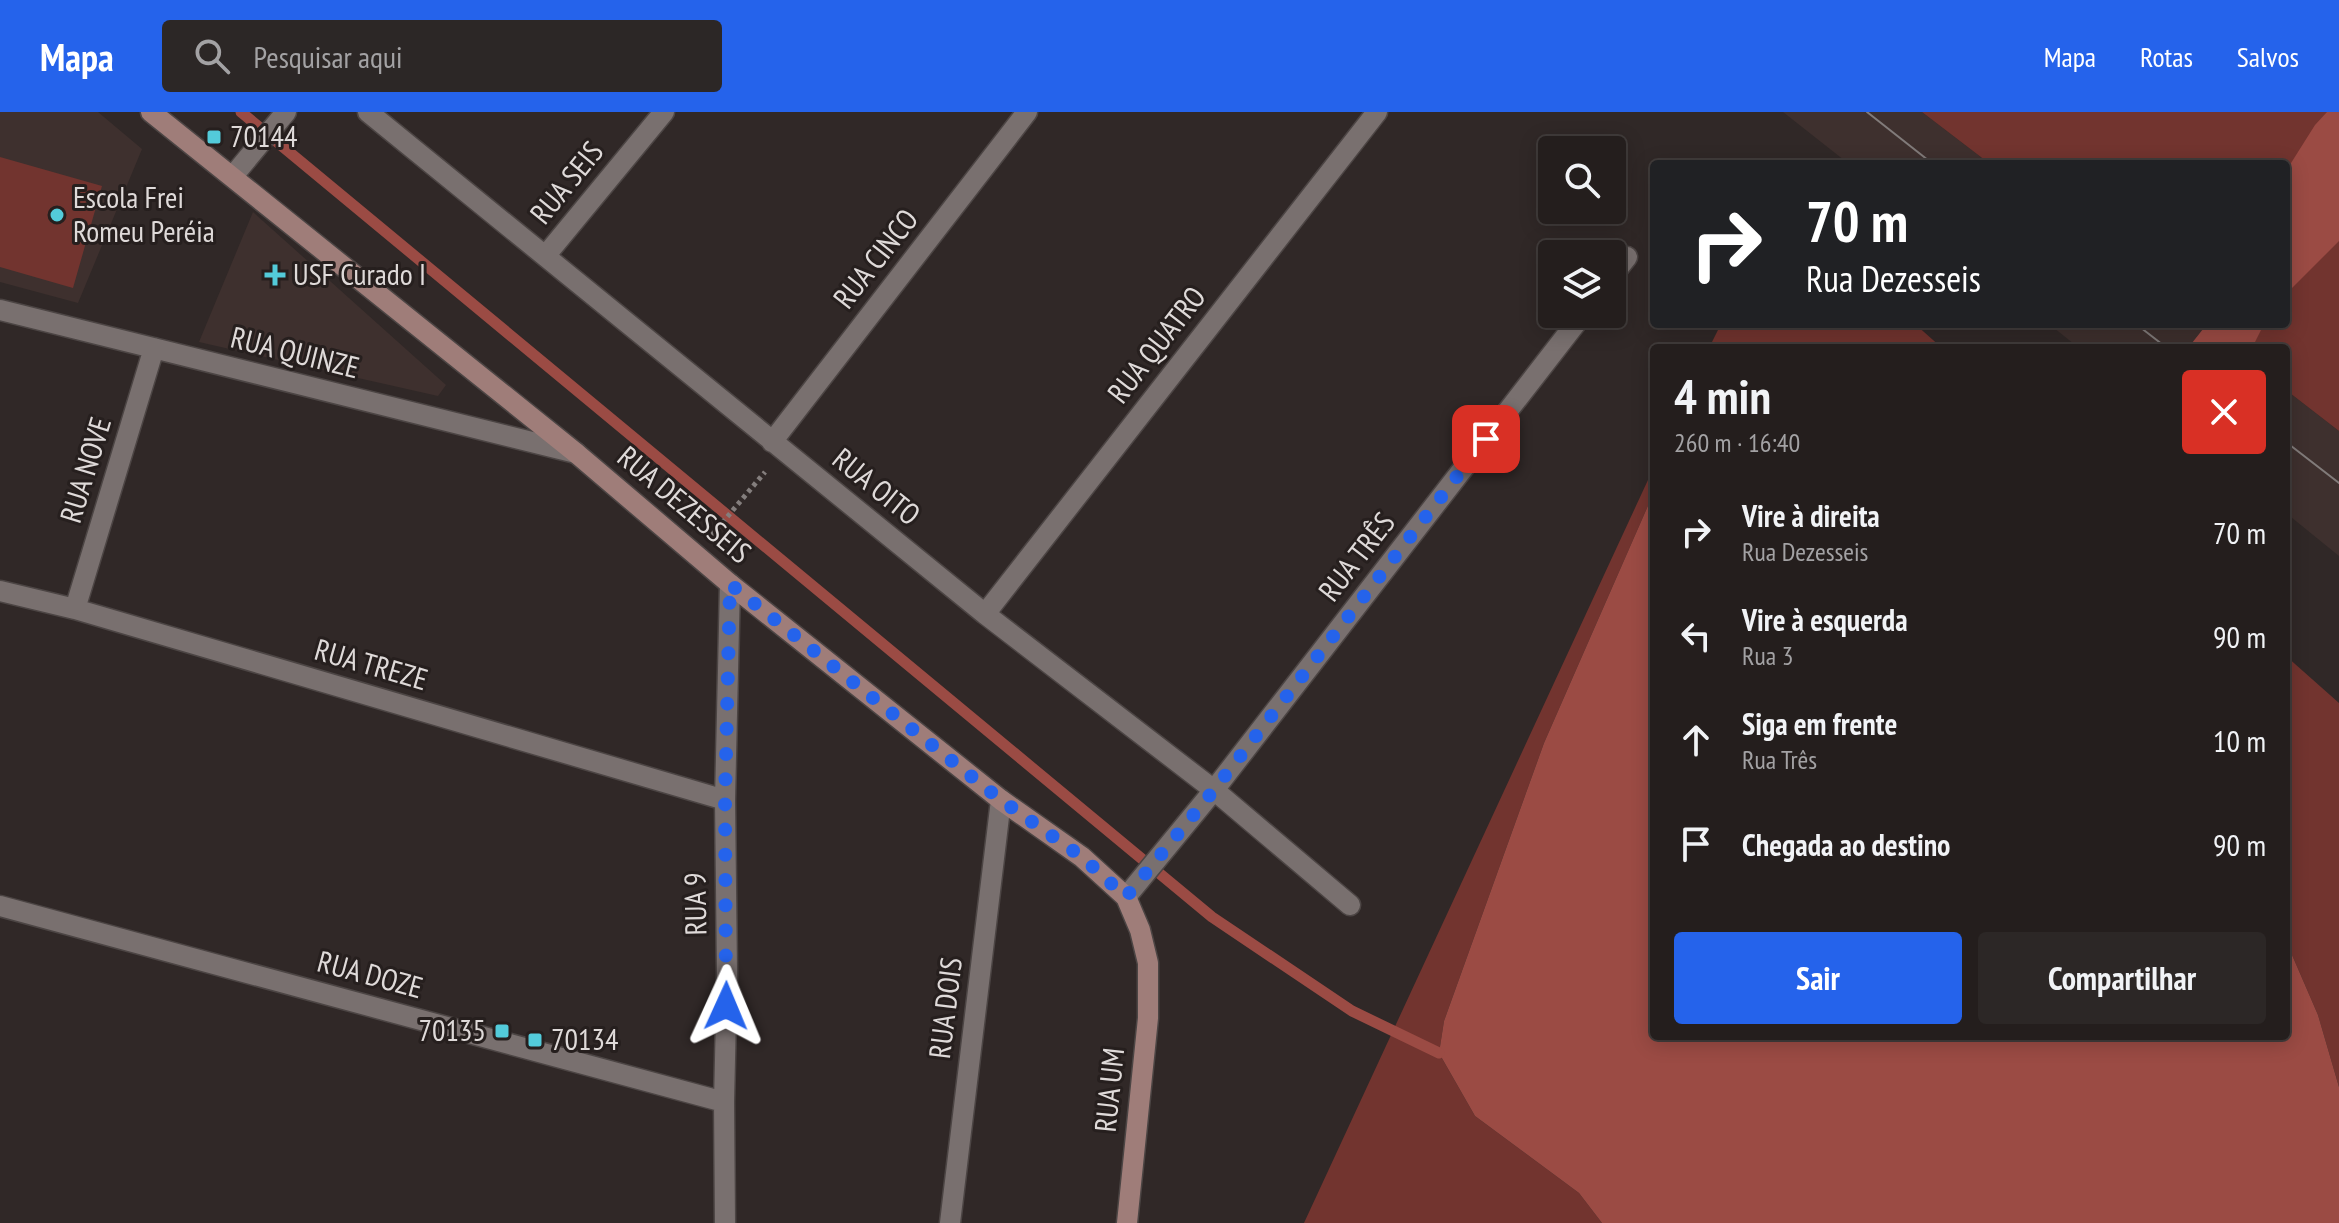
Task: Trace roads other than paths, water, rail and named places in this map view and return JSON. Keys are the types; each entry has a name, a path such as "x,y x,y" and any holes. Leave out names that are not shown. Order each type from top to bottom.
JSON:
{"street":[{"name":"RUA DEZESSEIS","path":"151,112 576,453 730,584 1001,800 1082,857 1126,897 1140,930 1148,963"},
{"path":"233,176 286,112"},
{"name":"RUA OITO","path":"368,112 985,614 1214,790 1350,905"},
{"name":"RUA SEIS","path":"546,255 664,112"},
{"name":"RUA CINCO","path":"772,442 1027,112"},
{"name":"RUA QUATRO","path":"985,614 1377,112"},
{"name":"RUA QUINZE","path":"0,310 576,453"},
{"name":"RUA TRÊS","path":"1126,897 1214,790 1572,328"},
{"name":"RUA NOVE","path":"75,609 154,348"},
{"name":"RUA 9","path":"725,1223 725,800 730,584"},
{"name":"RUA TREZE","path":"0,591 75,609 725,800"},
{"name":"RUA DOIS","path":"950,1223 1001,800"},
{"name":"RUA DOZE","path":"0,906 724,1102"},
{"name":"RUA UM","path":"1127,1223 1148,1018 1148,963"}],"waterway":[{"path":"241,112 1212,917 1352,1011 1439,1053"}],"tram line":[{"path":"1867,112 1928,160"},
{"path":"2141,328 2162,344"},
{"path":"2290,445 2339,483"}],"place":[{"name":"70144","path":"214,137"},
{"name":"Escola Frei Romeu Peréia","path":"57,215"},
{"name":"USF Curado I","path":"275,275"},
{"name":"70135","path":"502,1031"},
{"name":"70134","path":"535,1040"}]}
